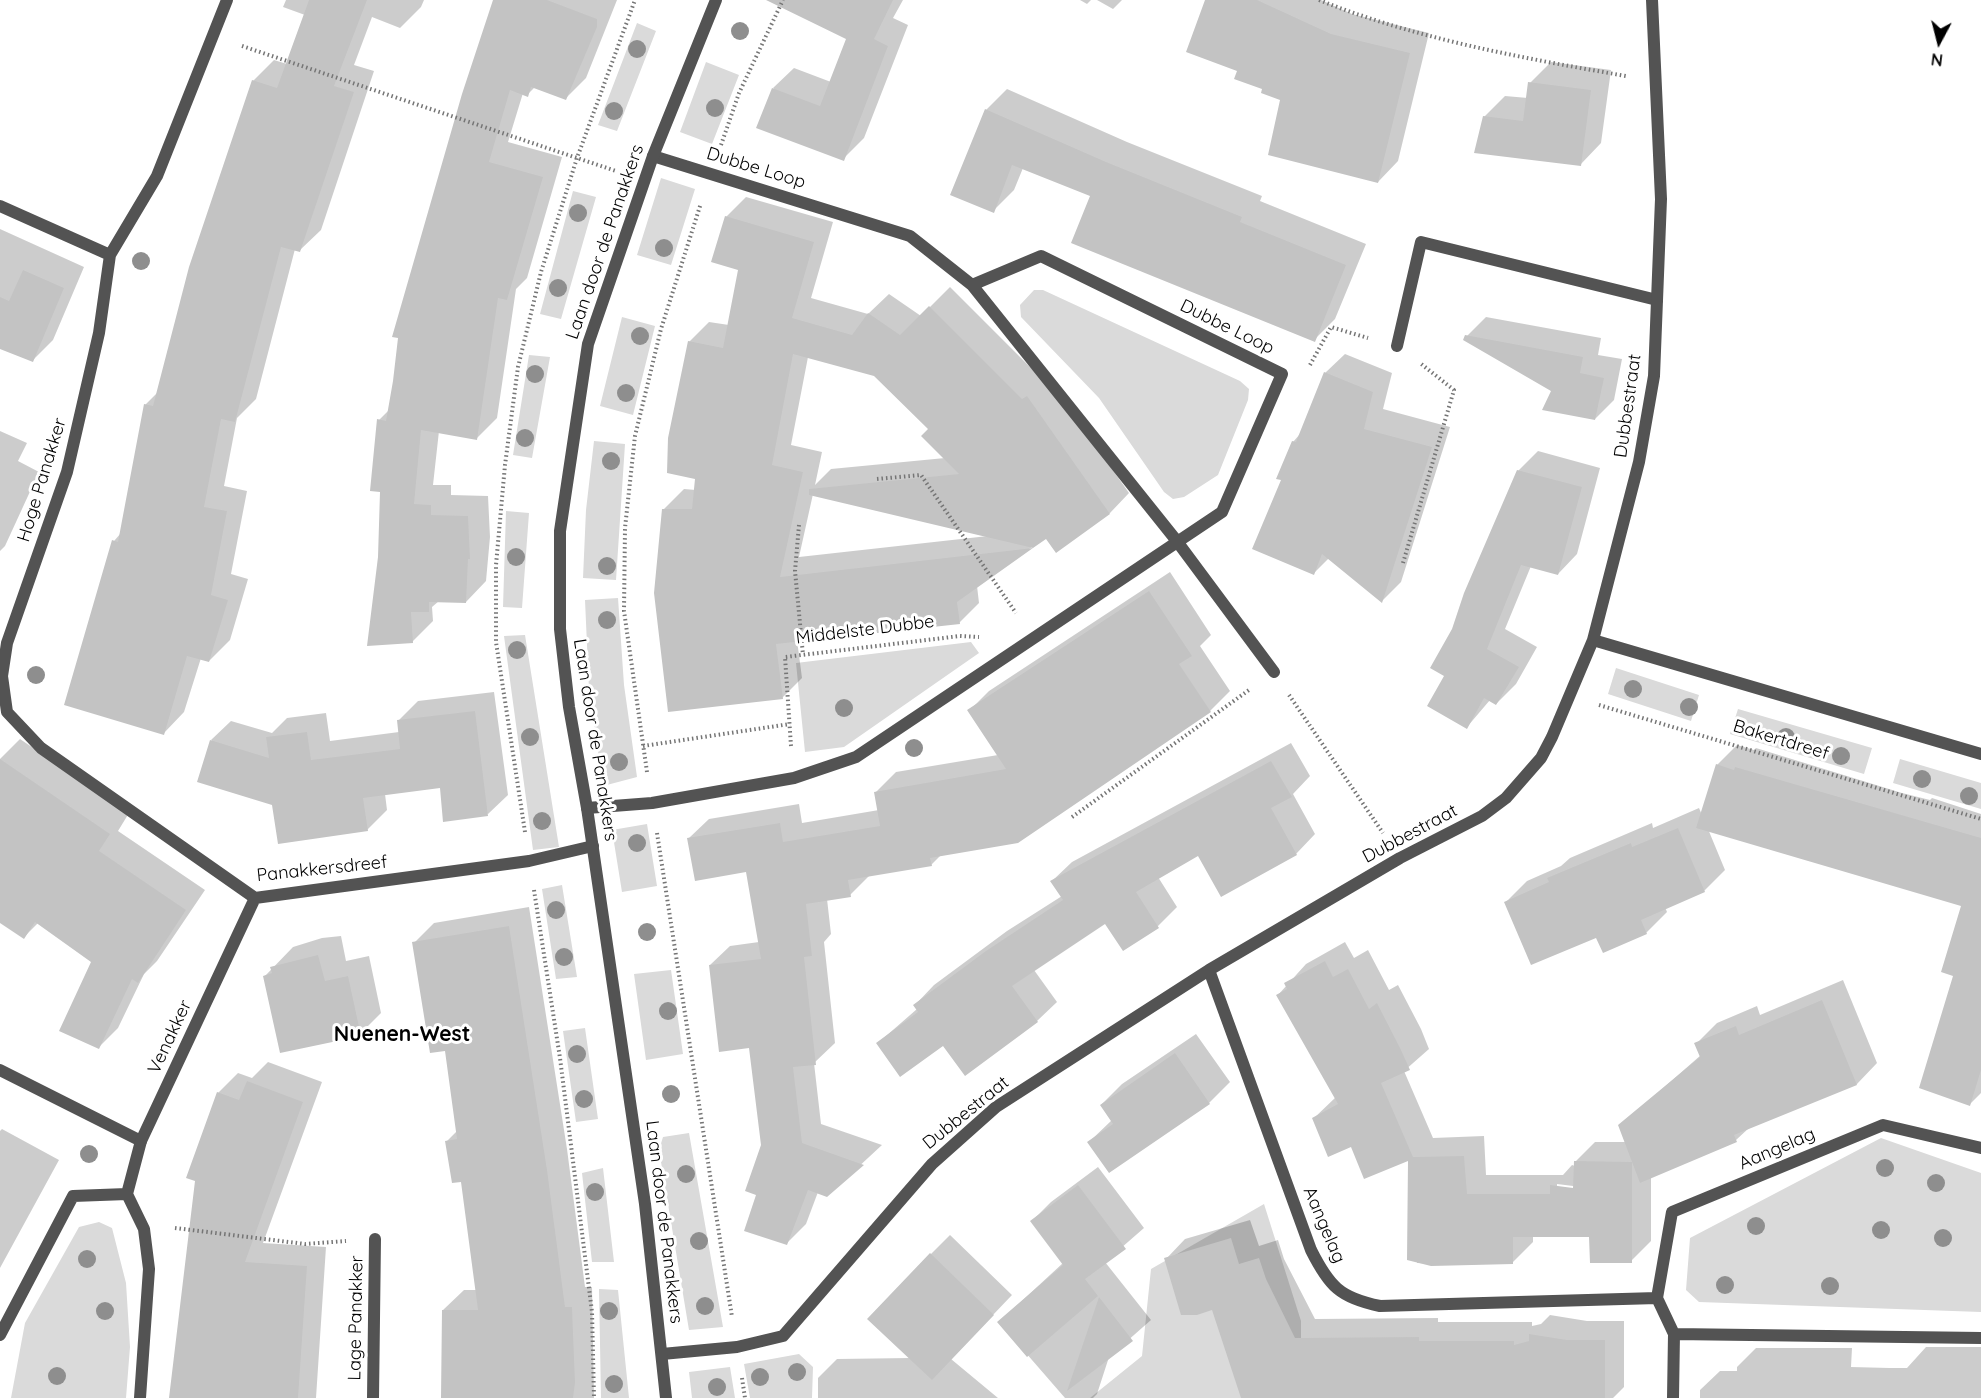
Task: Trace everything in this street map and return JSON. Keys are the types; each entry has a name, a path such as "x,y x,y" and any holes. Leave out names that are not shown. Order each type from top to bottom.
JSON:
{"street":[{"name":"Hoge Panakker","path":"7,712 2,676 3,642 67,472 99,333 110,255 157,176 227,0"},
{"name":"Laan door de Panakkers","path":"666,1398 645,1204 593,846 569,707 562,640 560,531 588,344 653,156 716,0"},
{"name":"Dubbestraat","path":"662,1354 736,1347 783,1336 932,1164 996,1107 1209,970 1400,858 1482,816 1506,798 1540,758 1570,696 1593,640 1639,462 1654,376 1660,199 1652,0"},
{"name":"Dubbe Loop","path":"653,156 910,236 972,285 1176,540 1274,672"},
{"path":"0,206 110,255"},
{"path":"1397,346 1421,242 1657,300"},
{"name":"Dubbe Loop","path":"972,285 1041,256 1282,374 1222,512 1176,540"},
{"path":"587,808 652,803 794,778 856,757 1176,540"},
{"path":"1593,640 1981,753"},
{"name":"Panakkersdreef","path":"7,712 41,748 255,898 530,861 593,846"},
{"name":"Venakker","path":"127,1194 141,1141 255,898"},
{"name":"Aangelag","path":"1209,970 1311,1250 1335,1289 1355,1301 1380,1306 1657,1298 1672,1212 1883,1125 1981,1148"},
{"path":"0,1070 141,1141"},
{"path":"0,1335 73,1196 127,1194 144,1229 148,1269 140,1398"},
{"name":"Lage Panakker","path":"373,1398 375,1239"},
{"path":"1657,1298 1674,1334 1673,1398"},
{"path":"1674,1334 1981,1338"}],"path":[{"path":"594,1398 592,1312 560,1058 496,642 496,566 518,367 541,272 577,158 635,0"},
{"path":"745,1398 624,611 625,528 635,436 661,329 711,173 740,93 783,0"},
{"path":"1319,0 1352,13 1510,56 1655,81"},
{"path":"212,37 646,180"},
{"path":"1282,374 1311,365 1331,327 1397,346 1454,390 1403,563"},
{"path":"877,479 921,475 1033,638"},
{"path":"799,525 795,571 804,655"},
{"name":"Middelste Dubbe","path":"794,778 785,657 960,636 981,637"},
{"path":"1072,818 1274,672 1400,858"},
{"name":"Bakertdreef","path":"1570,696 1981,819"},
{"path":"643,746 790,724"},
{"path":"144,1229 173,1227 305,1244 375,1239"}],"shaded area":[{"path":"637,23 656,31 617,131 598,125"},
{"path":"706,62 739,75 712,144 680,132"},
{"path":"661,178 695,189 671,265 637,255"},
{"path":"573,191 596,197 561,319 540,314"},
{"path":"1034,290 1043,290 1240,381 1249,389 1248,400 1218,475 1184,497 1173,499 1164,492 1099,398 1021,317 1020,305"},
{"path":"622,317 655,326 633,415 600,406"},
{"path":"529,355 550,357 532,458 513,455"},
{"path":"594,441 625,444 616,580 583,578 586,510"},
{"path":"506,511 529,513 522,608 503,607"},
{"path":"618,598 624,685 637,777 603,786 589,690 585,600"},
{"path":"525,635 559,847 533,850 504,636"},
{"path":"971,642 979,653 844,747 805,752 796,663"},
{"path":"1616,668 1699,695 1691,721 1608,694"},
{"path":"1738,709 1872,748 1864,774 1730,734"},
{"path":"1900,759 1981,783 1981,809 1893,783"},
{"path":"647,824 657,886 622,892 612,830"},
{"path":"562,885 577,977 556,979 542,889"},
{"path":"671,970 683,1054 646,1060 634,974"},
{"path":"585,1028 598,1119 576,1122 563,1031"},
{"path":"689,1133 723,1327 689,1330 659,1150 663,1137"},
{"path":"1881,1138 1981,1173 1981,1312 1699,1302 1686,1290 1690,1238"},
{"path":"603,1168 614,1262 592,1262 582,1173"},
{"path":"1264,1204 1301,1321 1301,1398 1090,1398 1142,1356 1151,1269"},
{"path":"99,1222 112,1228 126,1283 130,1347 126,1398 11,1398 25,1323 79,1227"},
{"path":"599,1289 618,1290 629,1398 601,1398"},
{"path":"799,1354 813,1367 812,1398 750,1398 744,1364"},
{"path":"730,1367 735,1398 692,1398 689,1372"}],"building":[{"path":"309,0 367,0 334,86 354,92 300,252 281,247 235,422 221,419 204,507 227,511 211,595 228,600 209,662 187,656 164,735 64,705 112,540 118,542 144,404 153,406 189,267 252,80 277,88"},
{"path":"493,0 547,0 597,19 597,27 566,100 531,87 528,97 510,90 489,162 543,177 507,300 498,298 477,440 421,430 414,504 431,505 431,515 468,516 470,559 468,559 466,603 429,602 429,612 411,612 413,643 367,646 378,557 380,492 370,491 377,419 386,421 393,381 398,338 392,337 462,94"},
{"path":"766,0 893,0 874,39 888,46 844,161 756,128 772,88 820,106 846,39"},
{"path":"1205,0 1257,0 1331,34 1410,53 1378,183 1268,155 1280,100 1261,93 1262,89 1234,79 1237,71 1186,52"},
{"path":"1528,82 1591,90 1581,166 1474,153 1483,116 1523,121"},
{"path":"985,109 1106,162 1242,217 1240,222 1346,265 1315,342 1071,243 1090,196 1012,165 994,213 950,195"},
{"path":"725,216 814,242 792,318 852,335 868,313 900,335 929,306 1022,399 1027,396 1110,514 1056,553 1046,539 957,602 960,624 776,644 783,699 668,712 654,593 662,509 692,509 695,479 667,473 668,438 688,341 723,348 738,270 711,262","holes":["793,354 874,376 928,429 921,436 959,474 809,489 809,495 1033,548 780,577 803,472 772,465"]},
{"path":"23,270 64,288 33,362 0,349 0,297 9,301"},
{"path":"1465,335 1583,357 1580,373 1604,378 1595,420 1542,410 1551,391 1463,340"},
{"path":"1324,372 1373,392 1364,429 1432,447 1382,603 1322,554 1314,575 1252,549 1281,480 1276,479 1292,441 1296,442"},
{"path":"1517,470 1582,487 1558,575 1521,565 1487,649 1519,667 1496,705 1484,698 1467,729 1427,706 1444,676 1430,668 1452,629 1464,593"},
{"path":"1149,591 1192,656 1179,664 1211,712 1018,843 930,858 932,866 848,880 851,897 806,904 812,956 804,957 816,1065 793,1067 802,1143 864,1165 827,1197 808,1190 787,1245 744,1231 756,1195 745,1191 761,1145 749,1048 719,1052 709,965 761,959 746,872 695,881 687,838 780,823 783,842 880,826 874,792 1006,769 967,710"},
{"path":"475,711 488,816 443,822 440,788 363,798 368,831 278,844 272,805 197,782 210,740 269,758 266,737 307,732 311,760 400,749 397,720"},
{"path":"0,759 110,834 99,851 186,910 138,983 132,979 99,1049 59,1031 91,962 35,922 24,939 0,923"},
{"path":"1271,761 1292,797 1271,808 1297,855 1221,897 1198,856 1136,892 1159,928 1123,951 1105,924 1012,986 1038,1022 965,1076 943,1046 900,1077 876,1043 918,1012 913,1005 986,951 1063,900 1050,881"},
{"path":"1716,764 1734,770 1735,767 1981,838 1981,1070 1970,1106 1919,1088 1953,976 1941,972 1961,906 1696,828"},
{"path":"1678,828 1705,892 1641,920 1647,934 1603,953 1596,938 1531,965 1504,902 1549,882 1547,878 1631,843 1632,847"},
{"path":"509,926 547,1170 565,1307 572,1307 575,1383 573,1398 441,1398 442,1310 478,1310 461,1182 452,1183 445,1141 457,1139 445,1051 430,1053 412,942"},
{"path":"318,955 325,981 348,976 361,1036 280,1053 263,976 272,973 270,967"},
{"path":"1325,961 1333,977 1348,969 1369,1009 1377,1003 1410,1070 1381,1083 1413,1157 1464,1156 1467,1194 1550,1194 1550,1185 1573,1188 1574,1161 1632,1162 1632,1263 1590,1263 1589,1237 1513,1237 1513,1264 1431,1266 1407,1260 1408,1161 1364,1179 1351,1147 1328,1157 1312,1118 1338,1104 1276,995 1287,989 1284,983"},
{"path":"1822,1000 1857,1085 1734,1135 1737,1142 1640,1183 1618,1125 1700,1057 1694,1043 1736,1026 1739,1035"},
{"path":"1175,1053 1210,1104 1109,1173 1087,1142 1113,1124 1100,1105"},
{"path":"247,1081 303,1102 245,1262 307,1266 298,1398 169,1398 195,1181 186,1178 217,1092 239,1100"},
{"path":"1078,1185 1126,1249 1085,1279 1098,1296 1027,1357 997,1322 1063,1265 1030,1221"},
{"path":"1231,1238 1239,1264 1259,1258 1266,1279 1295,1338 1419,1337 1419,1341 1514,1341 1514,1345 1529,1341 1529,1334 1567,1340 1605,1340 1605,1398 1241,1398 1212,1310 1197,1315 1181,1315 1164,1258"},
{"path":"930,1253 994,1315 932,1380 867,1319"},
{"path":"1099,1297 1133,1341 1067,1391"}],"district":[{"name":"Nuenen-West","path":"402,1035"}]}
